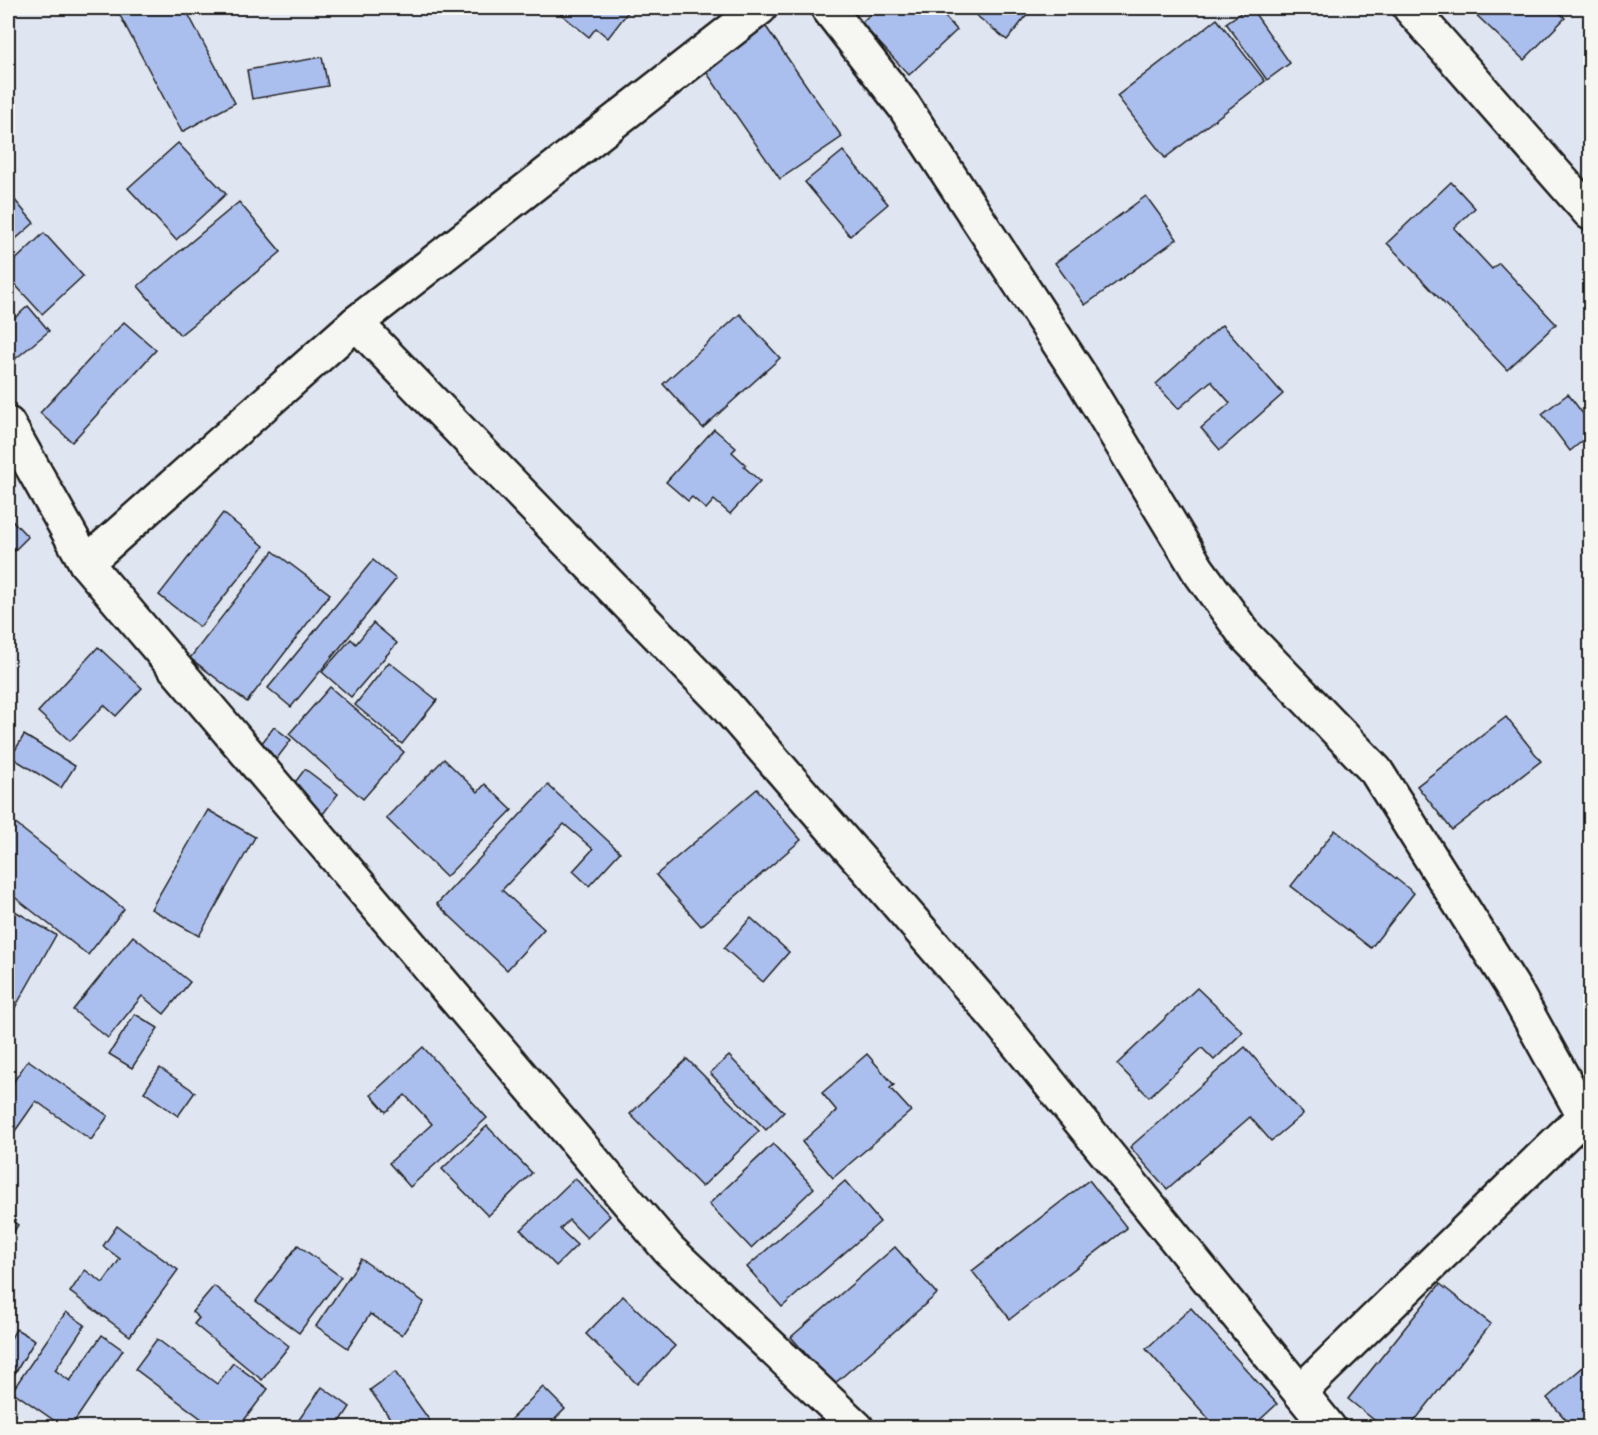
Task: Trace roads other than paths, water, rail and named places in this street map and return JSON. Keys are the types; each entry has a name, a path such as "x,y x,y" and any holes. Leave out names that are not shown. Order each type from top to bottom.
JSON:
{"street":[{"path":"86,563 356,323 760,8"},
{"path":"828,8 904,106 1083,380 1198,570 1246,636 1376,771 1515,992 1587,1113 1300,1392"},
{"path":"1410,8 1590,213"},
{"path":"356,323 722,701 1000,1023 1329,1428"},
{"path":"8,424 86,563 669,1250 857,1428"}]}
